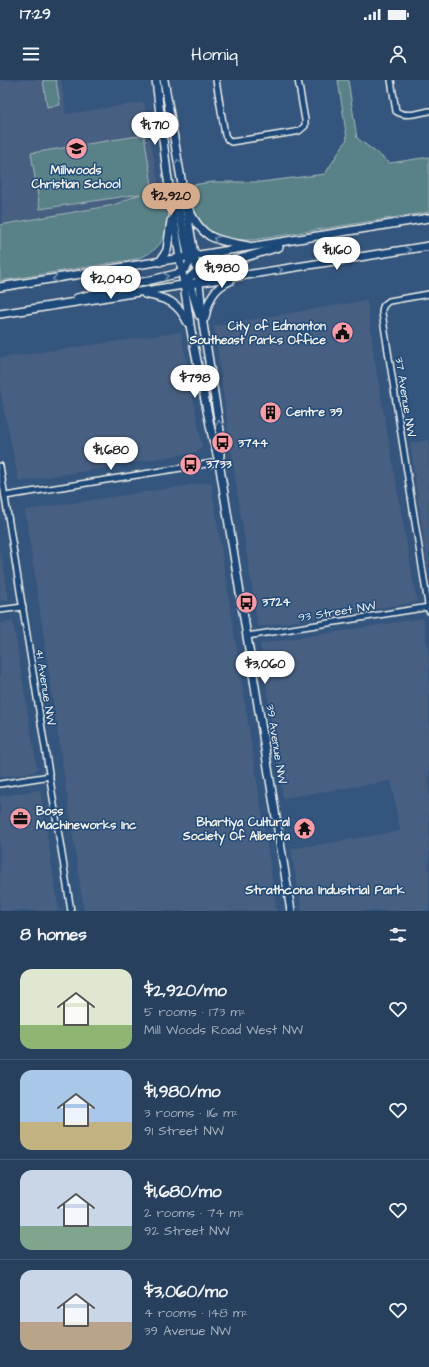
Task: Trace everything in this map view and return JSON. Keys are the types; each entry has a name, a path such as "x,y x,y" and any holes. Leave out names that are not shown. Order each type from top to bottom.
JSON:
{"main road":[{"path":"156,80 167,173 180,258 188,263"},
{"path":"164,80 184,201 188,263 191,279"},
{"path":"167,173 178,204 191,279 207,345"},
{"path":"184,201 194,221 209,236 223,242 254,247"},
{"path":"160,262 168,246 172,208"},
{"path":"33,309 176,274 188,263 254,247 429,218"},
{"path":"0,314 141,293 191,279 274,248 320,236"},
{"path":"191,279 199,283 429,246"},
{"path":"0,287 180,258 188,263"},
{"path":"203,324 209,302 215,291 227,282 241,276"},
{"name":"39 Avenue NW","path":"219,462 220,431 203,324 199,283 191,279 191,331 212,435 219,462 291,911"},
{"path":"141,293 165,298 175,304 184,315 191,331"}],"street":[{"path":"216,80 225,135 228,140 235,142 287,134 299,131 303,128 305,126 305,120 298,80"},
{"path":"391,80 396,111 403,115 429,111"},
{"name":"37 Avenue NW","path":"429,294 394,300 384,304 382,308 429,608"},
{"path":"5,496 219,462"},
{"name":"41 Avenue NW","path":"0,466 71,911"},
{"path":"0,610 22,607"},
{"name":"93 Street NW","path":"247,636 429,608"},
{"path":"0,784 50,776"}],"shaded area":[{"name":"Millwoods Christian School","path":"0,80 61,80 66,114 144,102 160,191 140,194 114,205 2,224"},
{"path":"367,300 374,357 417,602 258,627 214,326"},
{"path":"181,332 202,446 197,452 19,482 0,390 0,358"},
{"path":"429,440 429,576 410,443"},
{"path":"211,482 277,911 84,911 25,510"},
{"path":"0,545 9,600 0,601"},
{"path":"423,618 429,658 429,911 302,911 291,849 400,831 391,781 283,798 260,644"},
{"path":"13,621 37,769 34,772 0,777 0,623"},
{"path":"40,790 59,911 0,911 0,796"}],"green space":[{"path":"43,80 56,80 60,105 47,107"},
{"path":"338,80 348,80 357,138 390,163 429,157 429,212 253,240 226,238 207,229 200,222 194,212 189,200 186,186 212,182 261,182 325,174 347,139"},
{"path":"144,135 153,191 167,189 169,212 168,222 166,232 156,248 148,254 136,259 0,281 0,225 114,205 140,194 40,209 31,153"}],"place":[{"name":"Millwoods Christian School","path":"76,149"},
{"name":"City of Edmonton Southeast Parks Office","path":"342,333"},
{"name":"Centre 39","path":"270,412"},
{"name":"3744","path":"223,443"},
{"name":"3733","path":"190,464"},
{"name":"3724","path":"247,602"},
{"name":"Boss Machineworks Inc","path":"21,818"},
{"name":"Bhartiya Cultural Society Of Alberta","path":"305,829"}],"district":[{"name":"Strathcona Industrial Park","path":"325,890"}]}
